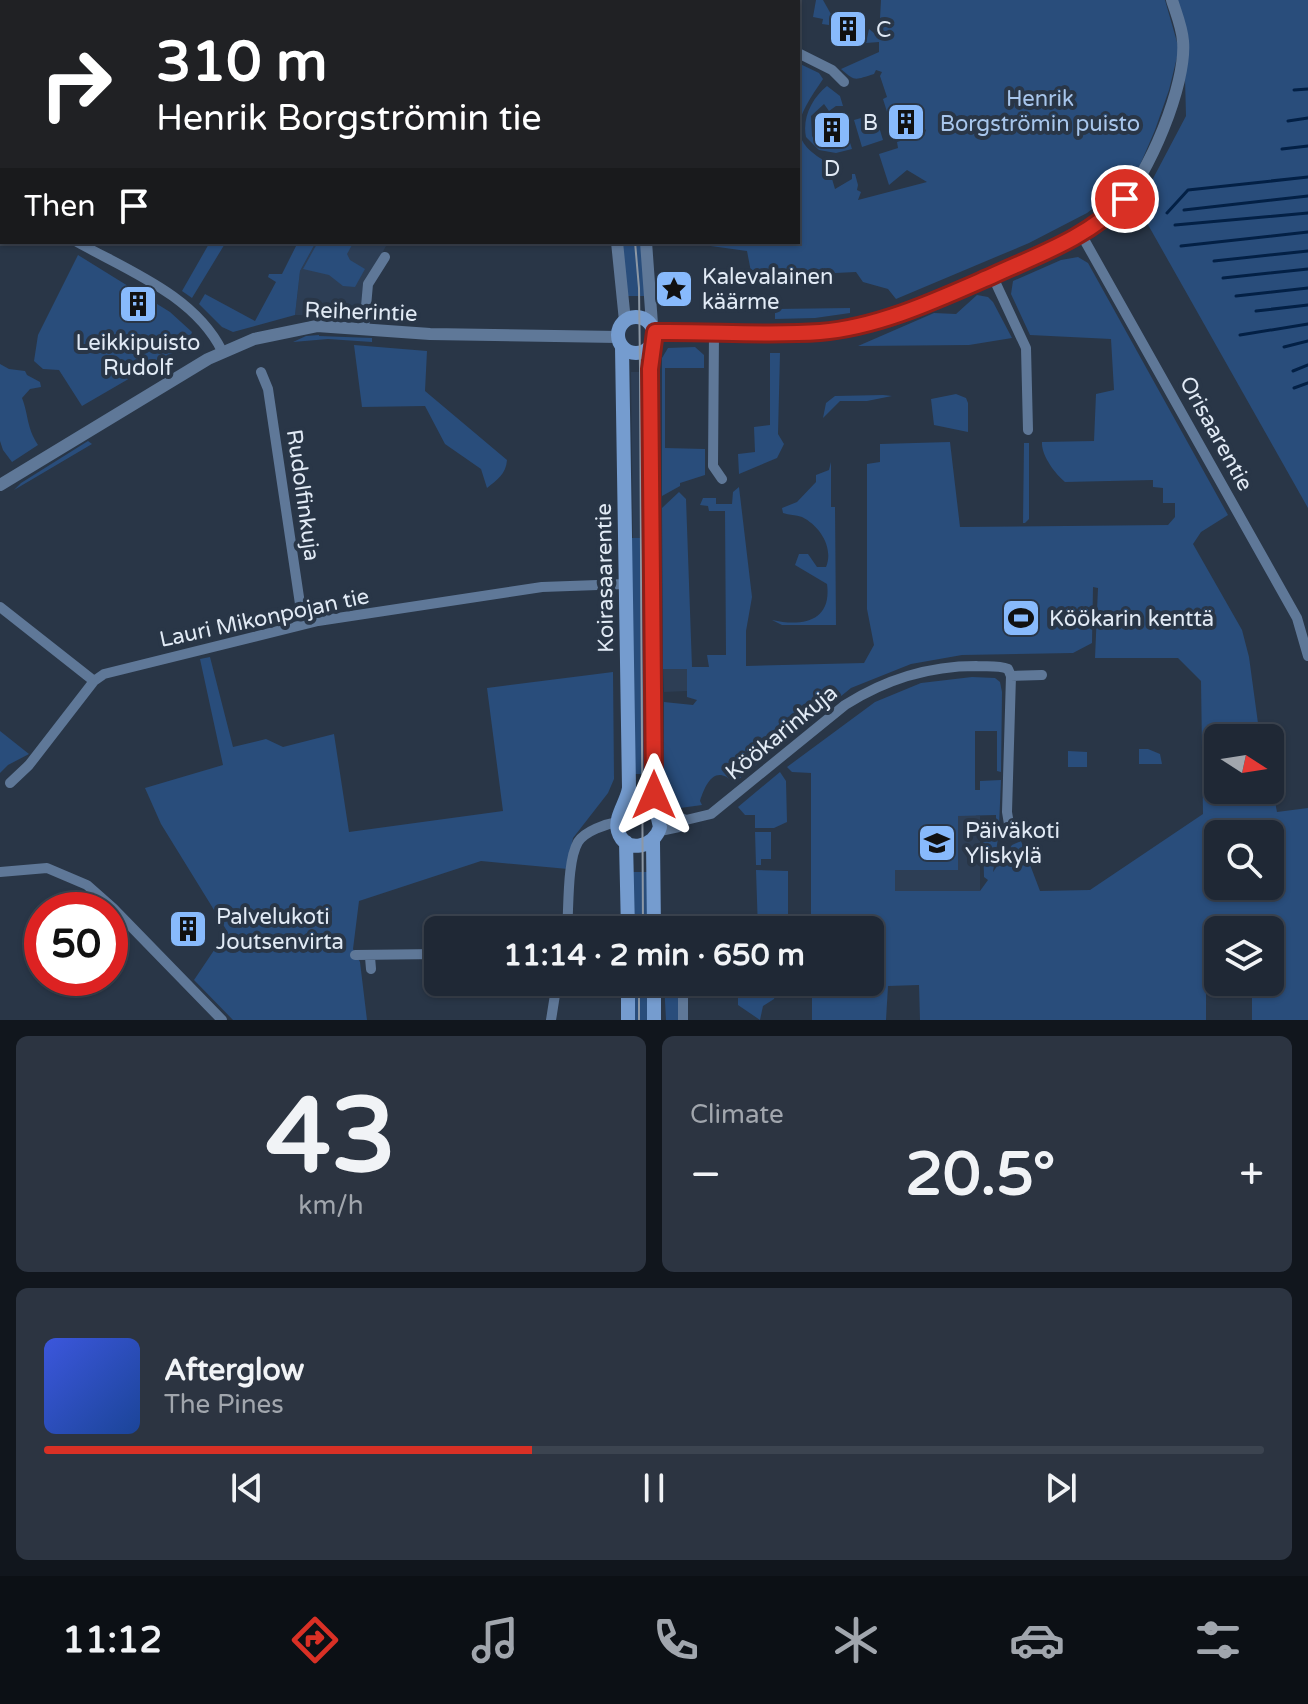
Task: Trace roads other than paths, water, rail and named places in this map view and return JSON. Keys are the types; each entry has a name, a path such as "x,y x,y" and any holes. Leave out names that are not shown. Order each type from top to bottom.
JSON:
{"main road":[{"path":"653,334 645,351 637,353 620,342 619,328 625,321 640,317 653,334 650,373 657,825 654,916"},
{"name":"Koirasaarentie","path":"620,342 629,788 621,826 627,916"},
{"path":"638,803 650,806 657,825 638,846 621,826 638,803"},
{"path":"628,996 628,1020"},
{"path":"654,996 654,1020"}],"street":[{"path":"646,244 653,334 796,333 845,329 904,311 1081,234 1102,221 1125,199 1145,169 1164,126 1178,83 1183,54 1183,40 1172,0"},
{"path":"800,54 832,70 844,82"},
{"name":"Orisaarentie","path":"1081,234 1297,618 1308,656"},
{"path":"81,244 170,295 210,330 222,351"},
{"path":"617,244 625,321"},
{"path":"364,329 368,284 385,257"},
{"path":"992,275 1026,348 1028,430"},
{"name":"Reiherintie","path":"0,485 222,351 296,328 329,326 430,334 620,342"},
{"path":"714,332 713,466 722,479"},
{"name":"Rudolfinkuja","path":"261,372 268,389 303,624"},
{"name":"Lauri Mikonpojan tie","path":"94,681 104,674 303,624 542,587 626,584"},
{"path":"0,607 94,681 29,765 10,783"},
{"name":"Köökarinkuja","path":"657,825 679,827 686,820 711,814 845,705 882,684 920,671 950,667 1001,667 1008,669 1011,676 1042,675"},
{"path":"1010,830 1007,812 1011,676"},
{"path":"568,916 577,843 586,835 621,826"},
{"path":"0,872 47,868 87,885 222,1020"},
{"path":"355,955 424,955"},
{"path":"370,957 371,969"},
{"path":"551,1020 555,996"},
{"path":"683,996 683,1020"}],"waterway":[{"path":"1294,90 1308,89"},
{"path":"1288,121 1308,118"},
{"path":"1282,149 1308,146"},
{"path":"1167,213 1188,190 1308,177"},
{"path":"1184,210 1308,196"},
{"path":"1175,225 1308,213"},
{"path":"1181,246 1308,232"},
{"path":"1214,261 1308,251"},
{"path":"1223,278 1308,269"},
{"path":"1236,296 1308,288"},
{"path":"1256,311 1308,305"},
{"path":"1240,335 1308,324"},
{"path":"1284,347 1308,341"},
{"path":"1293,371 1308,365"},
{"path":"1294,388 1308,383"}],"tram line":[{"path":"635,244 640,369 643,916"},
{"path":"639,996 639,1020"}],"place":[{"name":"C","path":"848,29"},
{"name":"B","path":"906,122"},
{"name":"D","path":"832,130"},
{"name":"Kalevalainen käärme","path":"674,289"},
{"name":"Leikkipuisto Rudolf","path":"138,304"},
{"name":"Köökarin kenttä","path":"1021,618"},
{"name":"Päiväkoti Yliskylä","path":"937,843"},
{"name":"Palvelukoti Joutsenvirta","path":"188,929"}],"park label":[{"name":"Henrik Borgströmin puisto","path":"1040,110"}]}
